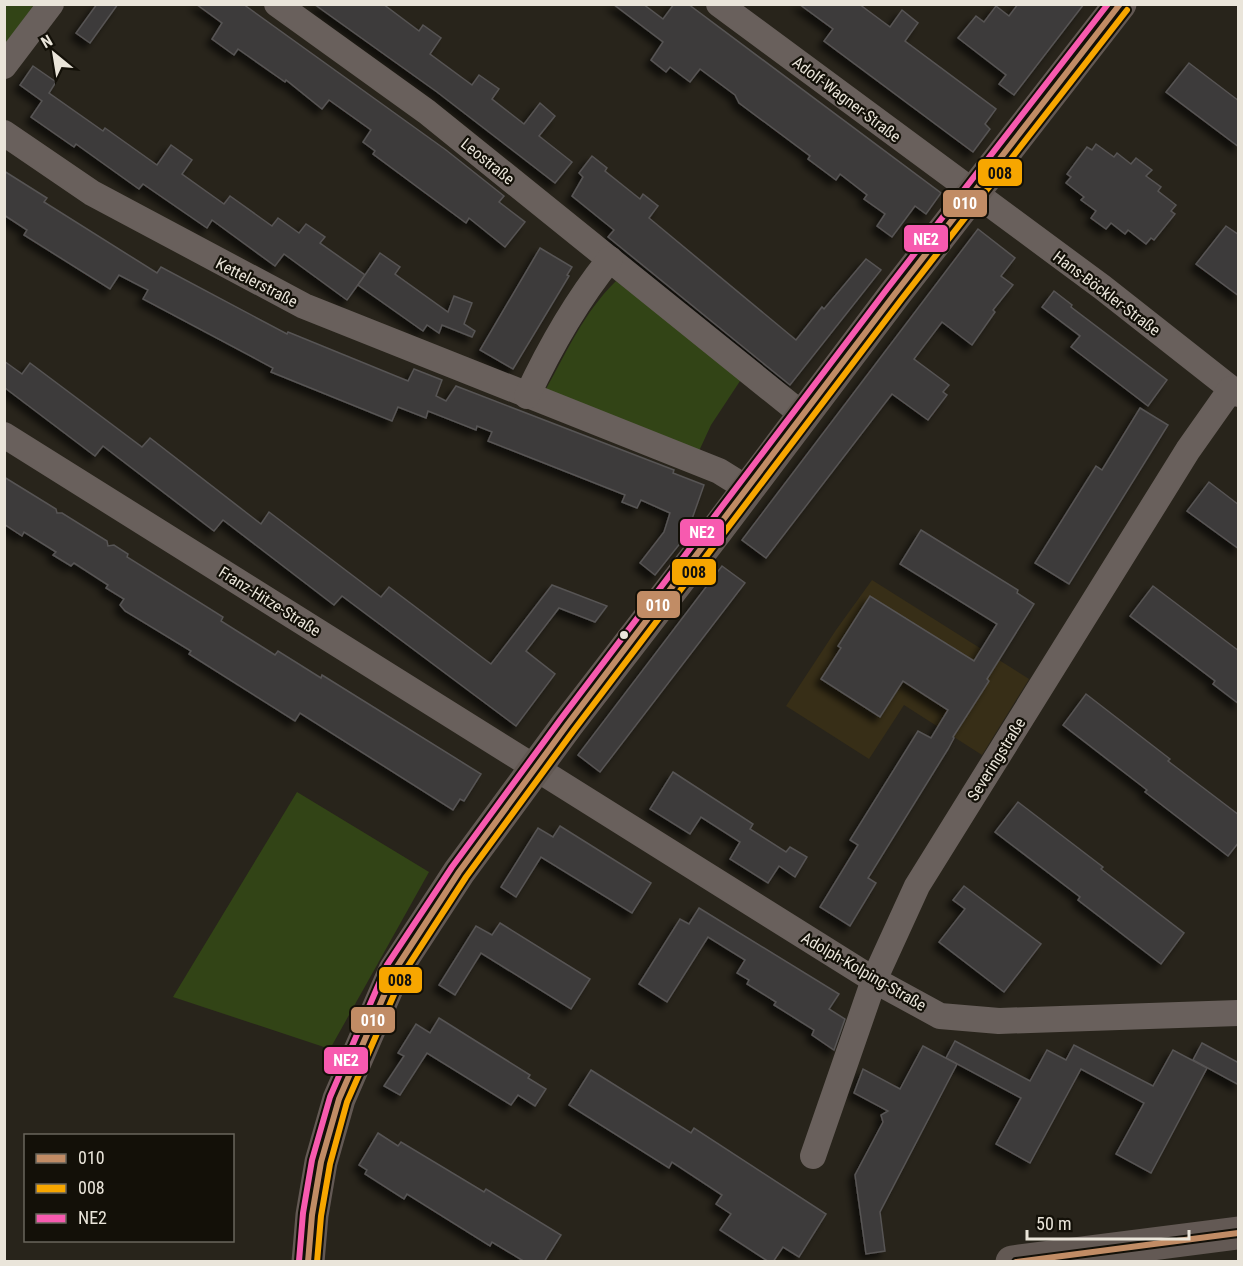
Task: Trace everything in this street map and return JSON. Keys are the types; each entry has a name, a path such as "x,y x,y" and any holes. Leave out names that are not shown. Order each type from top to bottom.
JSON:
{"street":[{"path":"4,66 51,4"},
{"name":"Leostraße","path":"278,4 427,112 804,416"},
{"name":"Adolf-Wagner-Straße","path":"719,4 974,194"},
{"path":"308,1262 312,1215 321,1162 339,1099 395,970 459,872 536,767 894,295 1120,4"},
{"name":"Kettelerstraße","path":"4,133 92,193 304,306 719,471 748,489"},
{"name":"Hans-Böckler-Straße","path":"974,194 1102,287 1235,391"},
{"path":"527,396 587,287 610,259"},
{"name":"Severingstraße","path":"813,1156 874,980 923,876 1188,450 1235,391"},
{"name":"Franz-Hitze-Straße","path":"4,435 536,767"},
{"name":"Adolph-Kolping-Straße","path":"536,767 874,980 940,1016 999,1021 1239,1013"},
{"path":"1012,1262 1239,1233"}],"shaded area":[{"path":"872,580 1029,679 982,755 904,705 869,759 786,706"}],"green space":[{"path":"5,5 34,5 5,45"},
{"path":"616,281 742,378 711,425 699,451 545,391 585,319"},
{"path":"297,792 429,872 330,1049 173,997"}],"building":[{"path":"97,4 118,4 90,43 76,33"},
{"path":"196,4 243,4 446,150 504,196 499,202 525,222 505,247 469,218 466,223 373,154 375,151 363,142 371,130 329,100 322,109 286,80 285,82 238,49 234,55 212,39 222,23"},
{"path":"314,4 383,4 419,31 423,25 441,38 430,54 472,85 479,75 499,89 492,99 524,124 540,103 555,116 539,136 572,162 555,183 437,92"},
{"path":"613,4 643,4 663,19 674,4 688,4 941,193 926,214 915,206 892,237 877,226 885,214 864,199 867,195 840,174 836,180 808,159 810,156 739,103 735,95 700,69 690,82 670,67 666,72 651,60 663,42"},
{"path":"799,4 859,4 890,27 902,10 918,23 905,41 996,109 985,124 990,129 973,152 824,41 833,29"},
{"path":"1018,4 1084,4 1014,95 999,84 1006,75 958,38 976,16 984,22 996,6 1009,16"},
{"path":"1189,63 1239,101 1239,147 1166,92"},
{"path":"33,66 56,82 49,93 103,131 105,128 157,165 171,145 192,160 182,174 224,204 230,196 272,226 278,218 299,233 306,224 325,237 320,243 365,275 347,300 284,254 275,266 212,220 207,228 143,184 139,189 76,144 74,147 31,117 42,101 20,85"},
{"path":"1096,144 1114,157 1117,153 1131,164 1136,158 1152,170 1146,176 1161,187 1158,191 1176,205 1171,211 1175,214 1154,240 1151,238 1146,244 1128,230 1125,234 1111,223 1106,229 1091,218 1096,211 1081,200 1084,197 1066,183 1071,177 1067,174 1087,147 1092,150"},
{"path":"592,156 607,168 605,171 640,199 643,194 658,206 649,218 796,340 822,307 824,309 866,259 881,270 790,385 608,237 614,230 572,196 583,177 579,173"},
{"path":"4,171 47,198 44,202 157,273 161,267 287,334 288,332 408,381 414,369 442,380 436,396 446,401 456,386 674,470 673,473 704,485 686,536 655,575 640,563 664,532 670,513 641,500 637,508 622,502 625,495 488,441 492,432 477,426 476,430 428,411 426,418 398,407 392,421 271,372 273,368 143,299 148,290 119,275 110,289 24,235 27,230 4,215"},
{"path":"1226,226 1239,235 1239,296 1196,264"},
{"path":"978,229 1015,258 1001,276 1013,285 993,310 995,312 972,345 942,322 914,359 949,385 943,392 947,395 928,420 892,394 766,558 742,540"},
{"path":"540,248 572,267 567,275 569,276 513,369 480,350"},
{"path":"380,253 400,267 395,274 448,312 454,296 472,303 464,324 475,331 472,337 442,325 439,333 427,325 423,331 358,285"},
{"path":"1054,291 1072,305 1071,307 1167,380 1148,406 1071,347 1080,336 1042,307"},
{"path":"4,361 22,374 30,363 142,447 150,438 261,524 269,512 381,597 389,587 491,664 552,585 607,606 595,622 559,608 526,651 555,674 516,726 342,596 334,605 223,520 214,531 103,446 95,456 4,387"},
{"path":"1140,408 1168,425 1069,584 1035,563 1096,466 1102,470"},
{"path":"4,477 56,509 57,513 62,513 107,541 108,546 114,545 128,554 127,557 223,617 221,621 275,655 278,651 321,678 322,675 481,774 464,801 460,799 453,810 300,713 295,721 189,654 191,651 125,611 120,605 124,599 106,588 108,585 74,563 71,566 53,555 56,552 24,532 22,536 4,524"},
{"path":"1209,482 1239,505 1239,549 1187,511"},
{"path":"921,530 1018,590 1017,593 1034,604 868,878 876,883 850,926 820,907 858,845 850,840 918,731 931,738 948,710 903,681 880,717 821,679 841,648 838,646 870,596 974,661 997,624 900,564"},
{"path":"722,566 745,583 600,772 578,755"},
{"path":"1153,586 1239,651 1239,704 1213,684 1215,681 1130,616"},
{"path":"1086,694 1239,815 1239,842 1228,856 1063,725"},
{"path":"673,772 753,824 750,829 786,852 790,847 807,857 795,877 779,866 768,883 730,859 740,842 701,817 690,834 650,809"},
{"path":"1018,802 1184,933 1161,964 1078,900 1080,897 995,832"},
{"path":"560,826 651,883 632,913 541,857 516,897 501,887 538,828 553,837"},
{"path":"964,886 1041,944 1004,992 939,942 965,909 953,900"},
{"path":"699,908 839,994 829,1009 845,1019 834,1050 812,1035 814,1030 774,1005 776,1002 747,984 749,980 737,973 745,960 708,937 667,1002 639,984 680,919 689,924"},
{"path":"500,923 590,979 571,1009 481,953 455,995 439,985 476,926 492,935"},
{"path":"439,1018 530,1075 528,1078 546,1089 535,1106 518,1095 511,1105 427,1053 400,1095 384,1086 404,1056 398,1053 416,1024 430,1033"},
{"path":"955,1041 1030,1081 1047,1050 1066,1060 1074,1045 1153,1086 1173,1050 1207,1068 1151,1173 1116,1154 1144,1103 1081,1069 1030,1163 996,1144 1021,1098 946,1058"},
{"path":"1202,1043 1239,1063 1239,1085 1193,1060"},
{"path":"923,1046 957,1064 880,1212 885,1251 866,1254 855,1175 883,1122 881,1115 888,1111 854,1093 863,1069 900,1089"},
{"path":"591,1070 691,1133 694,1128 826,1214 799,1257 783,1247 773,1262 769,1262 720,1230 731,1214 716,1204 722,1195 672,1162 669,1168 569,1105"},
{"path":"378,1133 398,1146 401,1142 484,1192 486,1189 561,1235 544,1262 525,1262 492,1242 490,1246 407,1194 404,1199 365,1174 367,1170 359,1165"}],"transit line":[{"name":"NE2","path":"299,1261 303,1213 312,1160 330,1097 387,965 452,867 560,720 887,289 1108,4"},
{"name":"010","path":"308,1262 312,1215 321,1162 339,1099 395,970 459,872 567,725 894,295 1120,4"},
{"name":"008","path":"317,1262 321,1216 330,1164 347,1102 403,974 466,877 574,730 901,300 1127,10"},
{"name":"010","path":"1016,1262 1238,1233"}]}
